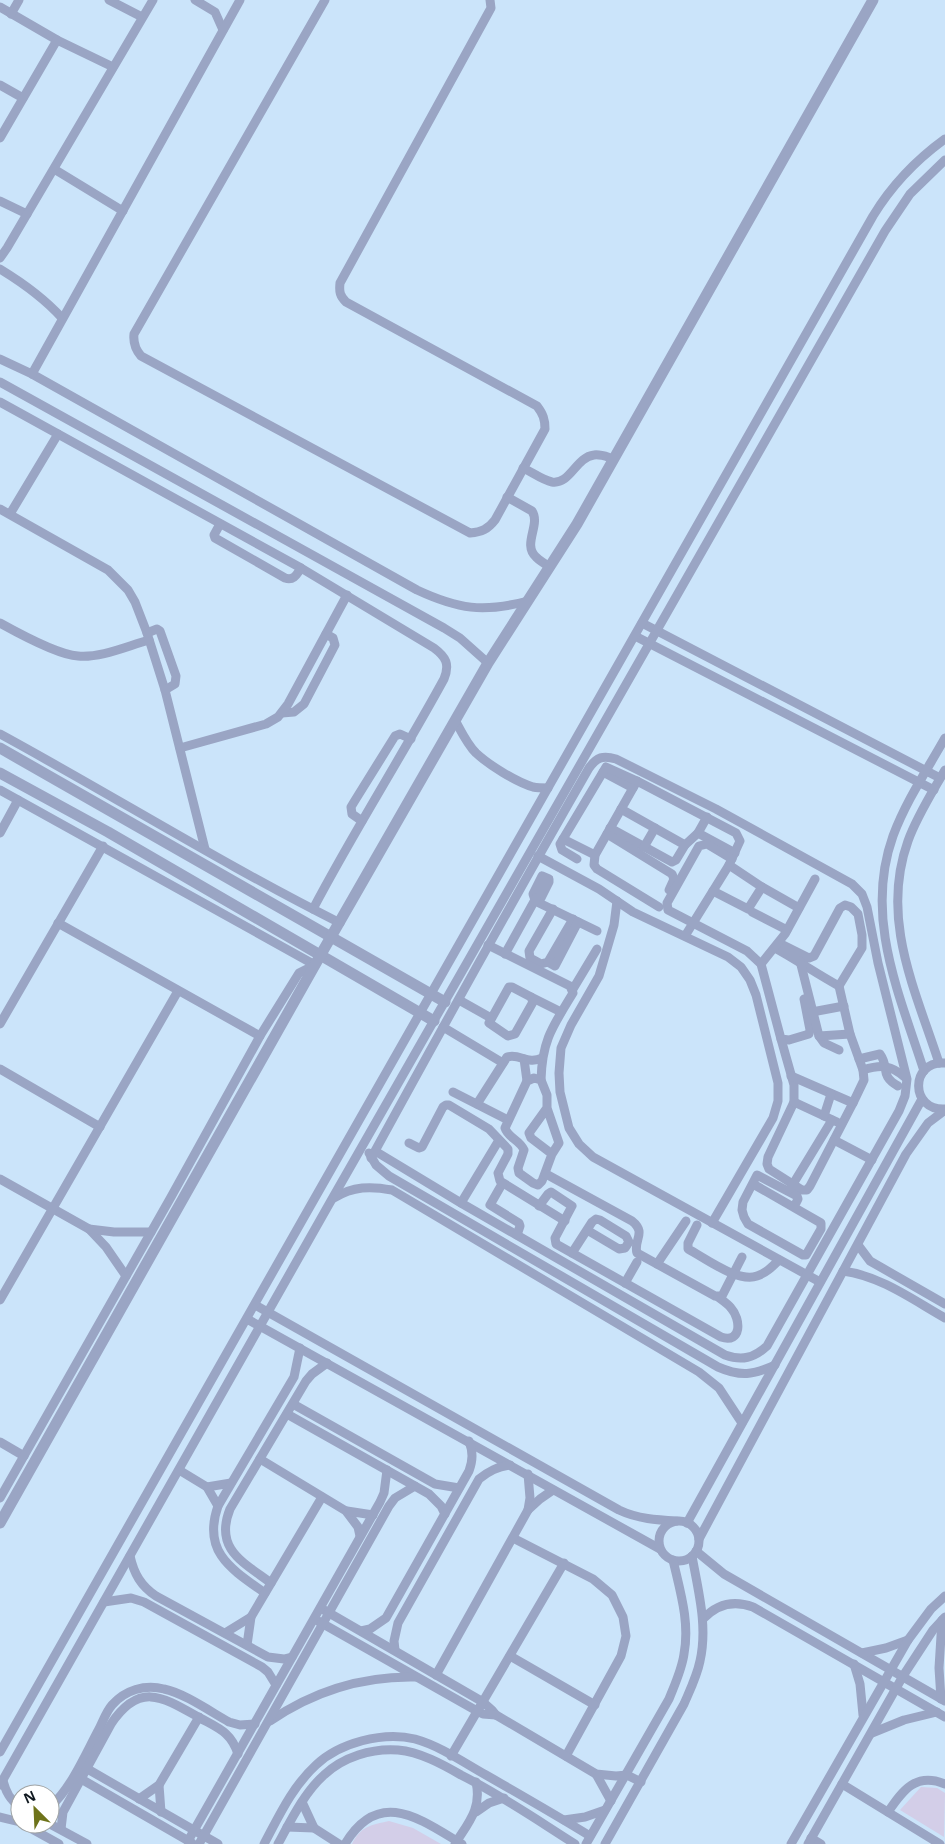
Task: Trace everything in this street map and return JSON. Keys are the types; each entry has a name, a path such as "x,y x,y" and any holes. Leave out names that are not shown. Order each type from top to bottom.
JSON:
{"street":[{"path":"11,14 19,0"},
{"path":"109,0 142,17"},
{"path":"0,258 153,0"},
{"path":"195,0 215,12 223,30"},
{"path":"32,374 240,0"},
{"path":"325,0 134,334 133,342 141,356 470,533 480,532 489,528 545,429 542,413 536,406 346,302 341,297 339,290 340,283 491,8 490,0"},
{"path":"0,1523 455,720 488,663 577,524 873,0"},
{"path":"0,8 58,40 113,67"},
{"path":"0,138 58,40"},
{"path":"0,85 23,98"},
{"path":"0,1752 873,216 890,191 910,168 945,139"},
{"path":"373,1155 438,1024 445,1002 656,630 893,218 920,183 945,160"},
{"path":"54,169 123,211"},
{"path":"0,201 27,214"},
{"path":"0,269 50,304 62,318"},
{"path":"0,359 32,374 430,596 459,606 482,609 505,607 528,601"},
{"path":"0,382 444,628 475,650 488,663"},
{"path":"0,402 347,595 434,648 446,659 448,669 444,679 411,739 338,862 313,909"},
{"path":"10,514 58,434"},
{"path":"523,468 550,482 556,482 566,478 587,457 601,455 614,459"},
{"path":"507,497 532,511 535,519 530,546 536,557 550,567"},
{"path":"0,509 108,570 128,590 135,602 148,637 165,690 205,849"},
{"path":"220,524 214,535 215,538 285,578 294,578 300,568"},
{"path":"180,748 266,724 282,713 347,595"},
{"path":"642,623 926,771 943,774 918,818 908,841 899,878 897,903 898,928 903,953 942,1063 933,1064 924,1071 918,1085 922,1099 932,1108 945,1110"},
{"path":"1,625 62,653 77,656 96,655 148,637 157,629 160,631 176,676 175,684 165,690"},
{"path":"282,713 294,712 304,704 335,645 333,638 326,634"},
{"path":"635,636 934,790"},
{"path":"455,720 467,742 476,753 513,778 534,787 548,788"},
{"path":"0,734 205,849 272,889 340,923"},
{"path":"362,821 352,814 352,807 359,794 395,736 400,734 411,739"},
{"path":"924,1071 888,957 883,930 881,901 886,862 893,836 904,811 945,738"},
{"path":"0,748 445,1002"},
{"path":"10,1797 1,1783 365,1142 438,1024 458,1000 538,856 595,759 606,756 616,759 716,809 852,884 862,894 867,907 878,963 906,1079 905,1096 899,1112 808,1276 766,1346 758,1354 748,1358 736,1359 725,1355 461,1203 373,1155"},
{"path":"577,858 562,850 560,844 603,772 635,784 707,817 736,833 740,842 732,859 685,936"},
{"path":"0,773 108,832 317,961"},
{"path":"635,784 595,855 594,865 597,869 659,907"},
{"path":"0,790 317,961 420,1013 503,1063"},
{"path":"0,833 18,800"},
{"path":"621,809 685,845"},
{"path":"608,831 672,862 676,860 685,845 698,833 707,817"},
{"path":"644,847 655,828"},
{"path":"608,831 672,874 672,884 651,920"},
{"path":"698,833 732,859 762,887 799,908"},
{"path":"563,839 595,855"},
{"path":"732,859 706,844 699,846 667,903 668,910 747,951 761,964 795,1093 794,1102 768,1157 767,1164 769,1169 791,1188 797,1196 798,1199 794,1207"},
{"path":"0,1024 103,846"},
{"path":"538,856 599,888 633,912 728,957 741,967 750,980 756,995 778,1084 778,1101 773,1118 712,1222"},
{"path":"761,964 777,946 786,932 815,879"},
{"path":"712,893 748,909 762,887"},
{"path":"712,893 786,932"},
{"path":"505,954 536,899 553,910 597,931"},
{"path":"617,901 614,924 599,976 571,1025 561,1048 560,1092 569,1128 579,1144 594,1157 820,1282"},
{"path":"752,1184 821,1223 822,1226 806,1255 748,1224 742,1210 743,1202 752,1184 757,1175 791,1188 806,1190 810,1186 864,1080 863,1070 850,1034 839,986 862,948 862,935 858,914 844,905 840,908 814,956 809,958 777,946"},
{"path":"553,910 528,955 541,964 548,962 555,966 576,921"},
{"path":"58,923 260,1036"},
{"path":"488,946 573,989"},
{"path":"777,946 812,971 839,986"},
{"path":"524,1059 527,1081 505,1130 523,1147 524,1153 518,1168 519,1174 533,1184 538,1185 546,1174 552,1154 558,1147 558,1140 547,1108 547,1095 541,1080 542,1058 549,1035 597,949"},
{"path":"0,1498 260,1036 299,973 317,961"},
{"path":"800,961 819,1036 824,1043 839,1050"},
{"path":"531,997 533,1002 515,1034 508,1036 490,1026 491,1018 509,987 512,987 561,1012"},
{"path":"0,1300 3,1288 53,1208 178,991"},
{"path":"781,1039 784,1041 790,1040 809,1034 810,1030 804,999"},
{"path":"458,1000 491,1018"},
{"path":"812,1012 844,1006"},
{"path":"819,1036 850,1034"},
{"path":"859,1059 880,1054 887,1077 898,1086"},
{"path":"477,1104 503,1063 510,1056 533,1061 542,1058"},
{"path":"863,1070 884,1066 895,1069 906,1079"},
{"path":"0,1069 100,1127"},
{"path":"791,1076 853,1103"},
{"path":"527,1081 534,1078 541,1080"},
{"path":"453,1092 508,1120"},
{"path":"791,1188 828,1118 831,1094"},
{"path":"687,1523 922,1099"},
{"path":"794,1102 842,1125"},
{"path":"409,1143 419,1148 422,1147 443,1107 447,1105 489,1129 508,1151 498,1173 498,1179 504,1185 565,1221"},
{"path":"547,1108 529,1134 531,1138 552,1154"},
{"path":"605,1844 684,1704 694,1681 700,1661 703,1640 703,1619 694,1553 699,1539 916,1138 928,1123 945,1110"},
{"path":"523,1147 531,1138"},
{"path":"461,1203 499,1140"},
{"path":"834,1140 872,1160"},
{"path":"365,1142 382,1171 718,1367 746,1375 760,1372 776,1365"},
{"path":"484,1165 498,1173"},
{"path":"539,1206 548,1194 553,1193 572,1206 554,1242 721,1337 727,1339 734,1337 738,1331 737,1319 731,1308 718,1297 636,1253 640,1232 638,1226 546,1174"},
{"path":"0,1178 89,1229 106,1247 126,1276"},
{"path":"392,1190 397,1180"},
{"path":"504,1185 491,1204 491,1207 519,1223 517,1235"},
{"path":"332,1199 340,1194 356,1189 392,1190 704,1376 719,1388 742,1423"},
{"path":"657,1264 686,1221"},
{"path":"697,1225 688,1243 688,1249 733,1274 744,1278 756,1277 769,1270 779,1260"},
{"path":"89,1229 151,1232"},
{"path":"572,1253 587,1230"},
{"path":"858,1245 870,1261 945,1304"},
{"path":"718,1297 722,1296 742,1256"},
{"path":"625,1283 636,1262"},
{"path":"843,1271 878,1280 945,1318"},
{"path":"255,1305 619,1510 649,1520 687,1523 696,1531 699,1539"},
{"path":"247,1319 528,1474 553,1490 660,1549 667,1557 673,1560 684,1560 694,1553"},
{"path":"265,1593 224,1561 216,1548 212,1533 214,1518 218,1506 294,1377 300,1348"},
{"path":"271,1583 234,1554 228,1544 225,1532 226,1520 230,1509 306,1381 327,1363"},
{"path":"293,1404 435,1484 459,1488"},
{"path":"287,1414 429,1494 441,1506 445,1514"},
{"path":"361,1631 370,1629 386,1618 419,1560 472,1462 472,1451 469,1441"},
{"path":"0,1442 24,1456"},
{"path":"260,1460 346,1511 373,1515"},
{"path":"395,1650 395,1632 398,1623 479,1479 493,1469 510,1465"},
{"path":"179,1470 206,1487 218,1506"},
{"path":"78,1777 191,1842 194,1831 373,1515 384,1493 387,1470"},
{"path":"436,1675 528,1510 530,1498 528,1474"},
{"path":"206,1487 231,1484"},
{"path":"429,1494 435,1484"},
{"path":"201,1840 395,1498 415,1486"},
{"path":"528,1510 553,1490"},
{"path":"247,1645 251,1617 322,1497"},
{"path":"346,1511 358,1527 360,1536"},
{"path":"660,1549 660,1533 669,1524 677,1521"},
{"path":"513,1538 593,1579 612,1595 623,1617 626,1636 621,1656 566,1756"},
{"path":"694,1553 724,1574 943,1700"},
{"path":"130,1556 137,1578 149,1591 261,1653 276,1659 292,1657"},
{"path":"419,1560 430,1566"},
{"path":"264,1844 289,1798 301,1780 317,1764 336,1751 356,1743 397,1736 415,1739 451,1756 564,1820 588,1840 670,1699 684,1655 687,1635 686,1615 673,1560"},
{"path":"451,1756 564,1563"},
{"path":"790,1844 883,1680 908,1640 930,1609 945,1596"},
{"path":"104,1602 123,1598 138,1599 256,1664 268,1672 276,1685"},
{"path":"703,1619 713,1610 726,1604 753,1607 941,1714"},
{"path":"320,1607 483,1702 496,1715 596,1774 627,1775 641,1782"},
{"path":"225,1633 251,1617"},
{"path":"821,1844 810,1841 903,1676 943,1618"},
{"path":"943,1618 939,1668 943,1700"},
{"path":"314,1619 477,1711 483,1714 496,1715"},
{"path":"862,1652 886,1648 908,1640"},
{"path":"256,1664 261,1653"},
{"path":"510,1656 595,1705"},
{"path":"854,1664 862,1695 863,1716"},
{"path":"268,1722 308,1698 330,1689 376,1678 416,1677"},
{"path":"87,1844 61,1830 63,1812 113,1705 129,1692 152,1686 166,1689 230,1722 240,1725 255,1724"},
{"path":"83,1766 118,1712 128,1704 139,1699 151,1697 163,1698 224,1731 233,1740 238,1754"},
{"path":"871,1733 904,1720 941,1714"},
{"path":"139,1799 159,1785 199,1717"},
{"path":"224,1731 231,1729 230,1722"},
{"path":"278,1844 311,1788 325,1774 341,1763 359,1755 379,1750 398,1750 423,1756 476,1782 575,1844"},
{"path":"83,1766 194,1831 201,1840 218,1844"},
{"path":"596,1774 611,1801"},
{"path":"60,1797 78,1777"},
{"path":"888,1812 903,1790 913,1783 925,1780 945,1784"},
{"path":"346,1844 353,1831 362,1822 384,1812 396,1811 423,1820 458,1843 476,1812 478,1797 476,1782"},
{"path":"842,1784 940,1844"},
{"path":"159,1785 161,1812"},
{"path":"476,1812 489,1803 504,1798"},
{"path":"302,1802 314,1828"},
{"path":"564,1820 585,1817 606,1810"},
{"path":"287,1827 314,1828 339,1844"},
{"path":"40,1834 59,1844"}],"shaded area":[{"path":"921,1787 937,1788 945,1793 944,1837 900,1810"},
{"path":"389,1821 413,1828 441,1844 352,1844 359,1833 367,1827"}]}
